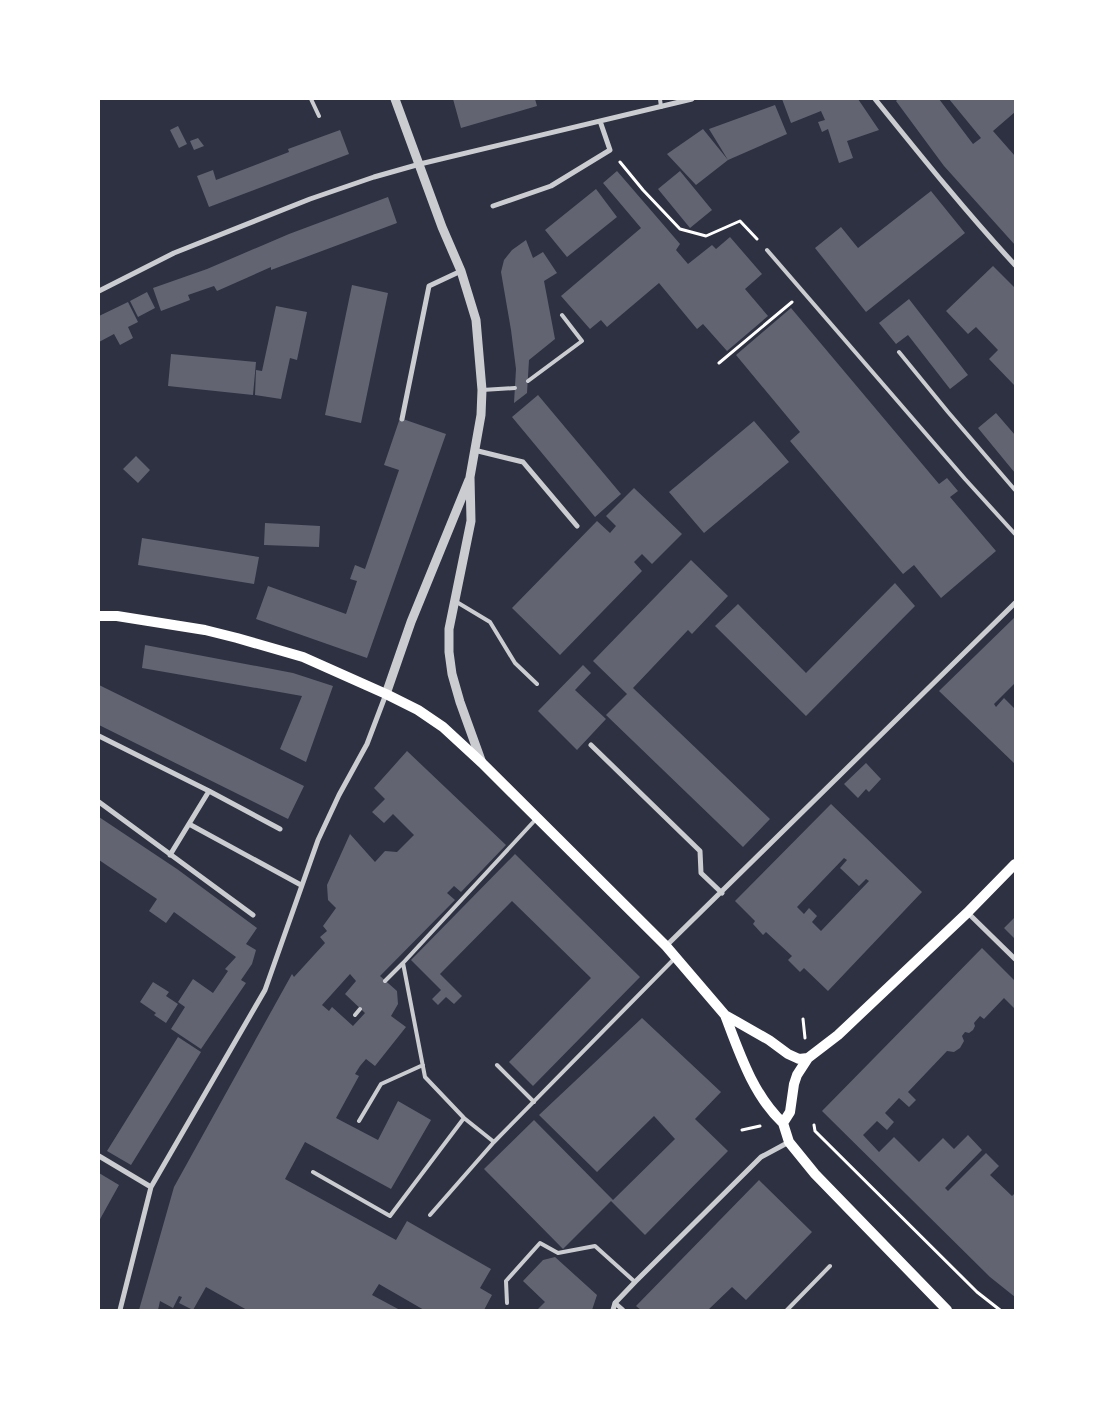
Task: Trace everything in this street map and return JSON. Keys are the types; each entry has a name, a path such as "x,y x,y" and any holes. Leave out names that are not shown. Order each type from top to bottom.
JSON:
{"main road":[{"path":"99,616 117,616 205,630 304,657 386,694 435,720 482,763 676,957 725,1015 745,1068 772,1112 783,1122 789,1142 814,1174 947,1310"},
{"path":"783,1122 790,1112 797,1075 808,1058 838,1035 967,913 1015,864"},
{"path":"725,1015 769,1040 788,1054 799,1059 808,1058"}],"street":[{"path":"395,99 442,227 461,271 476,320 482,390 481,415 470,477 471,521 449,629 449,652 452,674 460,702 482,763"},
{"path":"99,291 174,252 310,199 374,177 420,164 692,99"},
{"path":"876,99 958,202 1015,266"},
{"path":"492,206 551,186 610,150 600,121"},
{"path":"402,419 430,286 461,271"},
{"path":"474,450 523,462 577,526"},
{"path":"120,1310 151,1187 265,990 318,840 339,795 368,744 411,622 470,477"},
{"path":"666,946 1015,602"},
{"path":"99,736 280,829"},
{"path":"591,745 700,851 701,872 722,892"},
{"path":"170,855 209,791"},
{"path":"99,802 253,915"},
{"path":"189,824 301,885"},
{"path":"967,913 1015,959"},
{"path":"613,1310 615,1303 635,1282 761,1157 789,1142"},
{"path":"99,1156 151,1187"},
{"path":"615,1303 623,1310"}],"lane":[{"path":"311,99 319,116"},
{"path":"660,99 661,107"},
{"path":"767,250 1015,534"},
{"path":"528,381 582,341 562,315"},
{"path":"899,352 1015,490"},
{"path":"482,390 515,388"},
{"path":"454,601 490,622 515,663 537,684"},
{"path":"386,981 537,818"},
{"path":"430,1215 494,1142 676,957"},
{"path":"403,963 424,1076 464,1118 494,1142"},
{"path":"355,1015 360,1009"},
{"path":"359,1121 381,1084 422,1065"},
{"path":"497,1065 534,1102"},
{"path":"313,1172 390,1216 464,1118"},
{"path":"508,1303 506,1281 540,1243 558,1253 595,1246 635,1282"},
{"path":"787,1310 830,1266"}],"path":[{"path":"627,170 680,229 706,236 740,222 767,250"},
{"path":"719,363 804,292"},
{"path":"814,1125 815,1131 977,1292 1000,1310"},
{"path":"742,1130 758,1126"}],"building":[{"path":"453,99 535,99 537,106 461,128"},
{"path":"782,99 858,99 879,130 847,141 853,158 839,163 828,129 822,132 818,122 825,120 821,111 791,123"},
{"path":"898,99 939,99 973,144 981,138 949,99 1015,99 1015,112 993,131 1015,156 1015,245 944,166 896,101"},
{"path":"775,105 787,134 728,160 709,129"},
{"path":"178,126 187,144 179,148 170,130"},
{"path":"703,129 728,160 696,185 667,154"},
{"path":"340,130 349,154 209,207 197,176 213,170 216,180 289,152 288,149"},
{"path":"198,138 204,146 194,150 190,141"},
{"path":"617,171 680,244 676,250 688,264 712,245 716,249 730,237 762,274 745,289 768,316 727,351 703,324 697,329 659,283 607,327 601,320 590,329 561,296 641,228 603,183"},
{"path":"680,171 712,210 690,228 658,189"},
{"path":"596,189 617,217 567,257 545,230"},
{"path":"931,191 965,233 866,312 815,248 841,227 858,248"},
{"path":"388,197 397,223 271,270 271,267 217,291 214,286 188,295 190,300 161,311 153,288 207,269 289,234"},
{"path":"526,240 533,258 543,252 557,273 544,281 555,339 529,360 527,393 514,403 516,369 501,272 504,260 512,250"},
{"path":"993,266 1015,288 1015,386 989,359 998,350 976,327 968,334 946,311"},
{"path":"352,285 388,293 361,423 325,415"},
{"path":"147,292 155,308 138,317 130,301"},
{"path":"909,299 968,375 950,389 908,335 896,344 879,323"},
{"path":"128,302 138,322 128,327 133,338 120,345 114,334 99,342 99,316"},
{"path":"276,306 307,312 297,360 290,358 281,399 255,395 256,370 262,371"},
{"path":"791,308 939,484 947,478 958,491 950,497 996,551 941,598 914,565 903,574 790,441 800,432 736,355"},
{"path":"171,354 256,362 253,395 168,386"},
{"path":"538,395 621,494 595,517 512,417"},
{"path":"996,413 1015,435 1015,473 978,428"},
{"path":"400,418 446,434 367,658 256,619 268,586 346,614 357,581 350,579 355,565 365,569 399,470 384,465"},
{"path":"754,421 789,462 704,533 669,492"},
{"path":"136,456 150,470 138,483 123,469"},
{"path":"634,488 682,534 652,564 642,554 634,562 642,571 560,655 512,608 597,521 610,533 616,526 606,516"},
{"path":"265,523 320,526 319,547 264,545"},
{"path":"142,538 259,557 254,584 138,565"},
{"path":"691,560 728,596 692,634 688,630 633,688 770,819 743,847 606,715 627,694 593,661"},
{"path":"895,583 915,606 806,716 715,626 738,604 806,673"},
{"path":"1015,617 1015,683 994,704 996,707 1004,698 1015,709 1015,764 939,691"},
{"path":"145,645 293,673 333,686 306,762 280,749 302,696 142,668"},
{"path":"583,665 591,673 575,690 606,719 577,750 538,711"},
{"path":"99,685 304,786 288,819 99,725"},
{"path":"407,751 506,845 461,892 454,886 447,893 455,900 380,976 397,991 398,1004 391,1016 406,1027 375,1066 366,1059 360,1066 355,1074 359,1076 336,1118 378,1140 398,1101 431,1120 391,1189 305,1142 285,1179 396,1240 407,1221 491,1269 480,1288 492,1295 484,1310 424,1310 379,1284 372,1295 400,1310 247,1310 206,1287 193,1310 179,1303 182,1297 179,1296 173,1308 160,1301 158,1310 139,1310 174,1187 292,974 294,977 325,943 320,937 327,931 323,926 336,908 328,900 327,885 350,834 375,862 385,851 397,852 414,835 393,814 384,823 372,812 385,799 374,788","holes":["350,974 356,981 345,994 365,1013 353,1026 332,1007 329,1011 322,1005"]},
{"path":"866,763 881,779 869,792 866,789 858,798 844,784"},
{"path":"831,804 922,892 828,991 804,968 800,972 788,960 792,956 766,932 763,935 753,924 755,921 735,901","holes":["844,858 847,860 840,868 859,886 866,879 869,881 821,931 812,922 817,916 809,908 804,914 797,907"]},
{"path":"99,817 177,869 257,928 246,944 256,950 252,964 241,980 246,983 201,1049 171,1029 185,1007 178,1002 193,979 213,993 228,971 225,969 236,957 174,912 166,923 149,911 157,899 99,860"},
{"path":"515,854 640,977 533,1086 509,1062 591,978 512,901 440,974 462,996 454,1004 446,997 438,1005 432,999 441,990 411,960"},
{"path":"1015,917 1015,939 1004,928"},
{"path":"982,948 1015,981 1015,1009 1004,998 984,1019 980,1016 974,1023 973,1030 969,1033 965,1032 962,1036 964,1041 960,1048 954,1052 947,1051 908,1092 916,1100 909,1107 899,1098 885,1113 894,1122 887,1130 877,1121 863,1135 879,1152 894,1137 919,1162 943,1138 954,1149 968,1135 982,1150 945,1188 948,1191 986,1153 999,1166 990,1175 1012,1196 1015,1193 1015,1297 990,1277 822,1111"},
{"path":"153,982 169,992 166,996 178,1004 166,1023 140,1002"},
{"path":"642,1018 721,1092 695,1119 728,1151 645,1235 611,1201 563,1249 484,1169 534,1120 613,1200 675,1139 654,1116 597,1172 539,1115"},
{"path":"178,1037 201,1052 131,1165 107,1151"},
{"path":"99,1173 119,1185 99,1221"},
{"path":"759,1180 812,1232 746,1300 732,1287 708,1310 641,1310 636,1306"},
{"path":"555,1257 597,1295 592,1310 537,1310 545,1302 523,1281 543,1260"}]}
